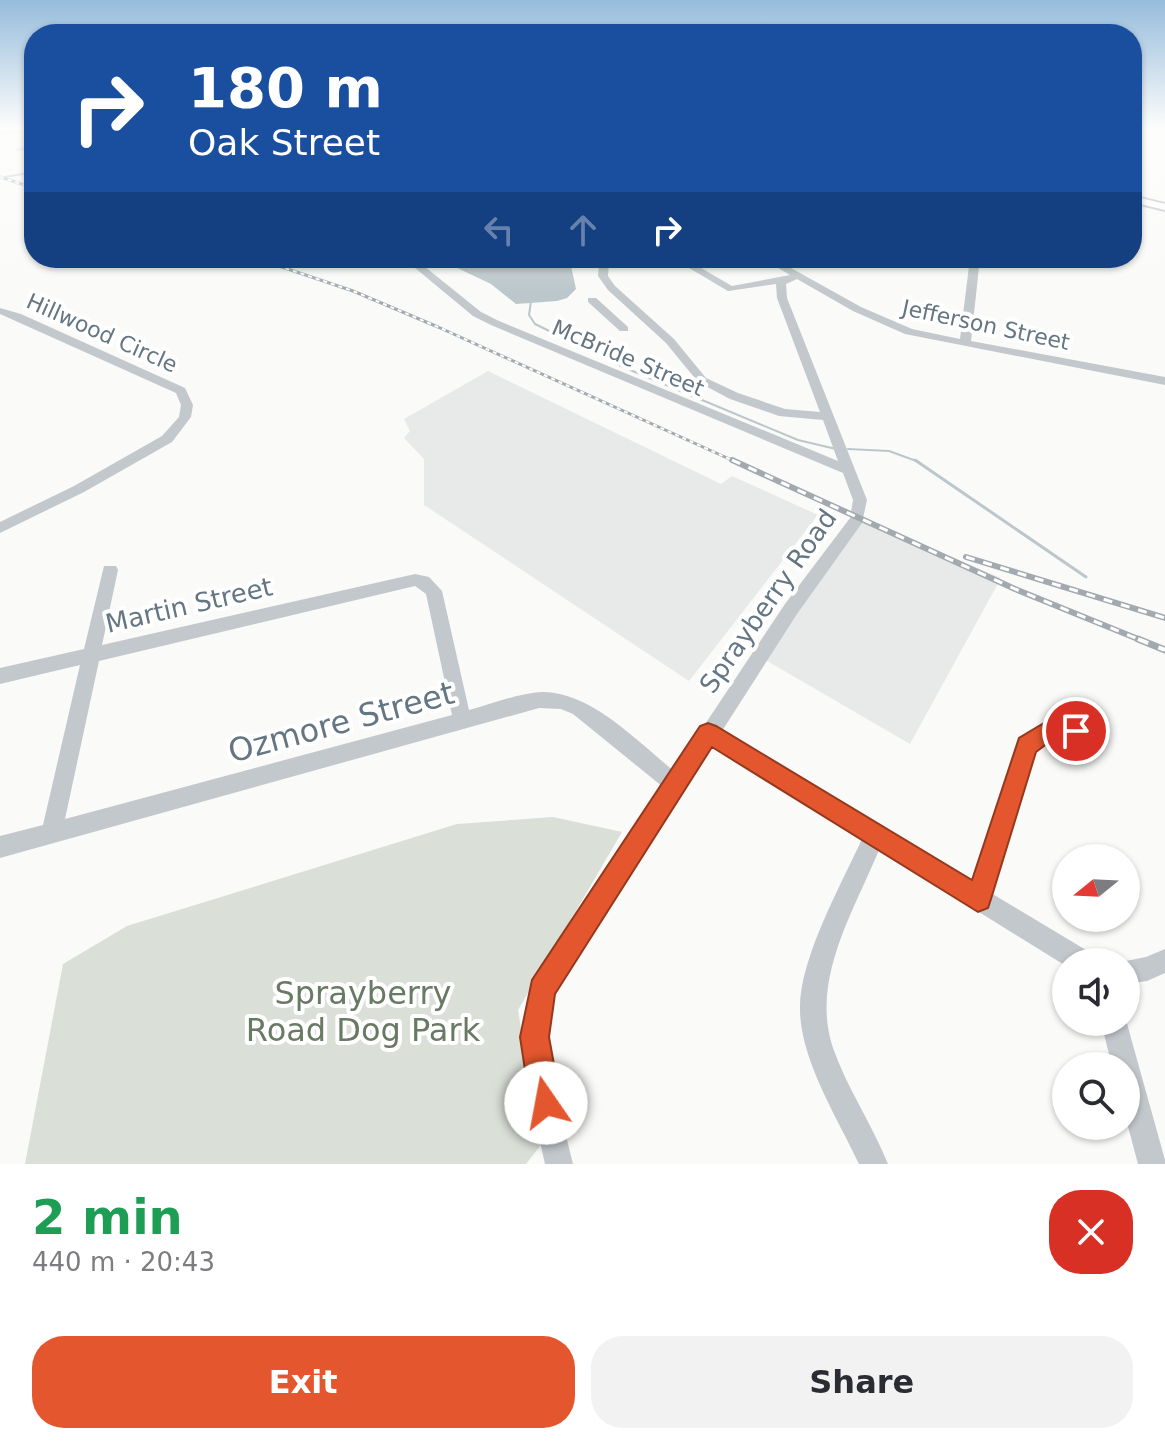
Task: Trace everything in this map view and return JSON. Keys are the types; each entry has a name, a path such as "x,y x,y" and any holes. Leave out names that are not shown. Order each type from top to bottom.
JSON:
{"main road":[{"path":"1142,197 1165,200"},
{"path":"1142,199 1165,207"}],"street":[{"name":"McBride Street","path":"420,268 477,314 495,323 848,470"},
{"path":"604,268 605,281 670,341 702,380 734,396 783,413 829,417"},
{"path":"693,268 737,290 791,278"},
{"name":"Jefferson Street","path":"778,268 791,278 891,326 965,344 1165,381"},
{"path":"965,344 974,268"},
{"name":"Sprayberry Road","path":"559,1164 535,1052 535,1022 542,990 708,733 791,609 857,519 860,500 782,298 780,288 791,278"},
{"path":"592,300 624,329"},
{"path":"608,315 635,309"},
{"name":"Hillwood Circle","path":"0,311 181,391 188,401 188,415 180,429 157,445 66,496 0,528"},
{"path":"52,832 110,570"},
{"name":"Martin Street","path":"0,676 415,580 423,581 434,591 462,720"},
{"name":"Ozmore Street","path":"0,847 539,700 571,703 675,784"},
{"path":"978,899 1027,745 1044,733 1098,730"},
{"path":"708,733 1059,948"},
{"path":"874,836 817,974 812,1010 819,1046 874,1164"},
{"path":"1140,970 1165,961"},
{"path":"1140,1120 1152,1164"}],"shaded area":[{"path":"457,268 571,268 576,289 567,298 557,301 516,304 491,284"},
{"path":"488,371 721,484 732,476 818,515 689,681 424,505 424,459 404,438 410,431 404,419"},
{"path":"858,517 1001,578 910,744 757,655"}],"green space":[{"name":"Sprayberry Road Dog Park","path":"553,817 622,832 518,1010 540,1146 526,1164 25,1164 63,964 127,926 457,824"}],"waterway":[{"path":"531,301 529,315 535,324 623,367 798,440 836,449"},
{"path":"848,449 889,451 917,461"},
{"path":"917,461 1086,577"}],"railway":[{"path":"20,183 24,185"},
{"path":"285,268 353,291 438,327 736,462"},
{"path":"732,460 1015,589 1143,641"},
{"path":"966,557 1165,618"},
{"path":"1138,639 1165,650"}],"route":[{"path":"546,1103 535,1052 535,1022 542,990 708,733 978,899 1027,745 1044,733 1076,731"}]}
